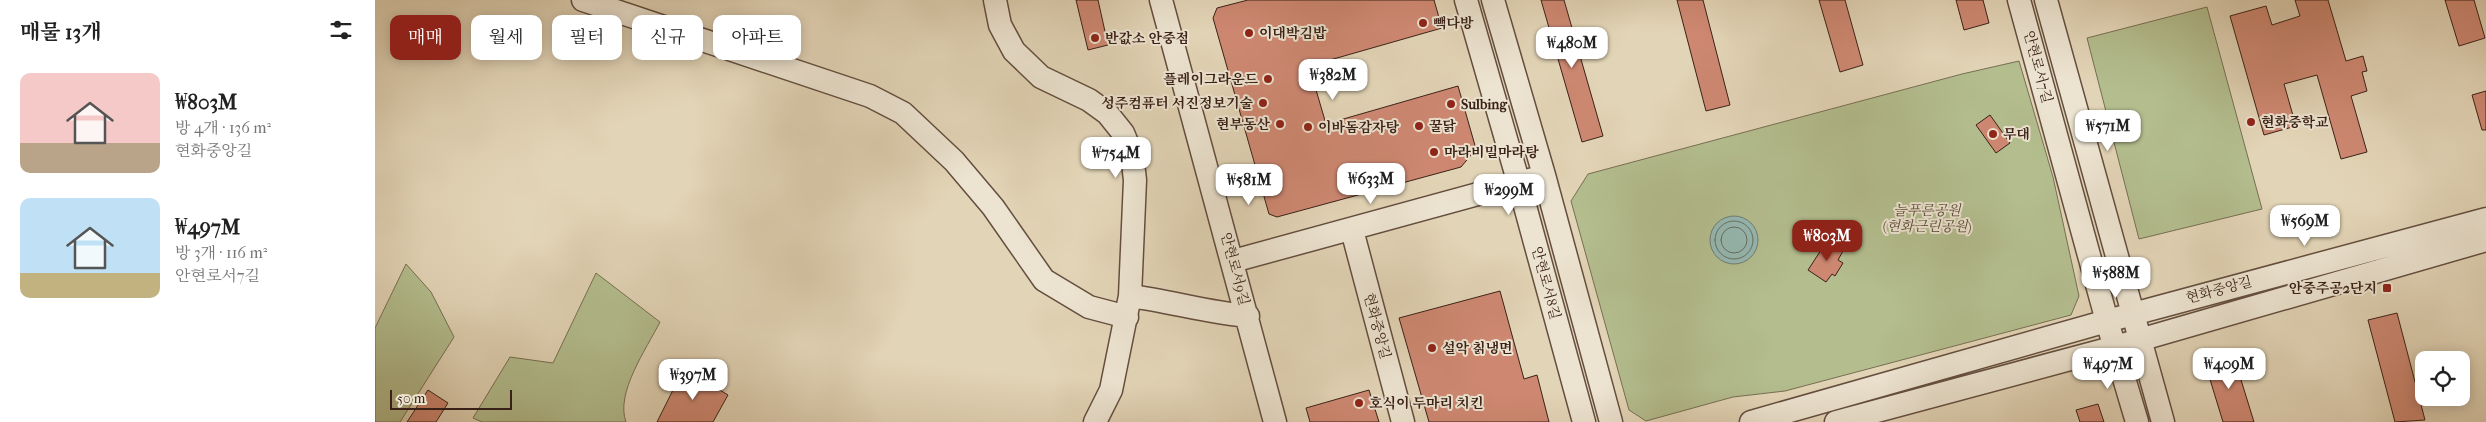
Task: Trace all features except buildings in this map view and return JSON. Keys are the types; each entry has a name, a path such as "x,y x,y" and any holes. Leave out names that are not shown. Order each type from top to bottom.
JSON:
{"street":[{"path":"583,0 870,96 903,113 954,161 993,208 1044,280 1089,307 1129,306 1161,300 1220,314 1248,316"},
{"path":"995,0 1000,25 1014,51 1041,77 1089,100 1107,113 1123,133 1132,155 1135,168 1129,306 1111,390 1095,422"},
{"name":"안현로서9길","path":"1161,0 1284,422"},
{"name":"안현로서9길","path":"1174,0 1238,260 1248,316 1275,422"},
{"name":"안현로서8길","path":"1466,0 1584,422"},
{"name":"안현로서8길","path":"1493,0 1544,175 1611,422"},
{"name":"안현로서7길","path":"2019,0 2107,321 2137,422"},
{"name":"안현로서7길","path":"2046,0 2163,422"},
{"path":"1238,260 1519,184 1544,175"},
{"name":"현화중앙길","path":"1751,422 2134,313 2486,219"},
{"name":"현화중앙길","path":"1352,230 1403,422"},
{"path":"1836,422 2140,340 2486,240"}],"green space":[{"path":"2207,7 2262,209 2139,239 2087,38"},
{"name":"늘푸른공원 (현화근린공원)","path":"2019,61 2053,177 2079,296 2071,315 1785,391 1733,397 1646,421 1629,410 1571,201 1588,174 1962,74"},
{"path":"406,264 431,292 454,337 400,422 375,422 375,328"},
{"path":"596,273 660,322 628,384 624,410 626,422 482,422 473,418 510,357 553,363"}],"water":[{"path":"1734,216 1743,218 1751,223 1756,231 1758,240 1756,249 1751,257 1743,262 1734,264 1725,262 1717,257 1712,249 1710,240 1712,231 1717,223 1725,218"}],"place":[{"name":"빽다방","path":"1423,23"},
{"name":"이대박김밥","path":"1249,33"},
{"name":"반값소 안중점","path":"1095,38"},
{"name":"플레이그라운드","path":"1268,79"},
{"name":"성주컴퓨터 서진정보기술","path":"1263,103"},
{"name":"Sulbing","path":"1451,104"},
{"name":"현화중학교","path":"2251,122"},
{"name":"현부동산","path":"1280,124"},
{"name":"꿀닭","path":"1419,126"},
{"name":"이바돔감자탕","path":"1308,127"},
{"name":"무대","path":"1993,134"},
{"name":"마라비밀마라탕","path":"1434,152"},
{"name":"안중주공2단지","path":"2387,288"},
{"name":"설악 칡냉면","path":"1432,348"},
{"name":"호식이 두마리 치킨","path":"1359,403"}]}
